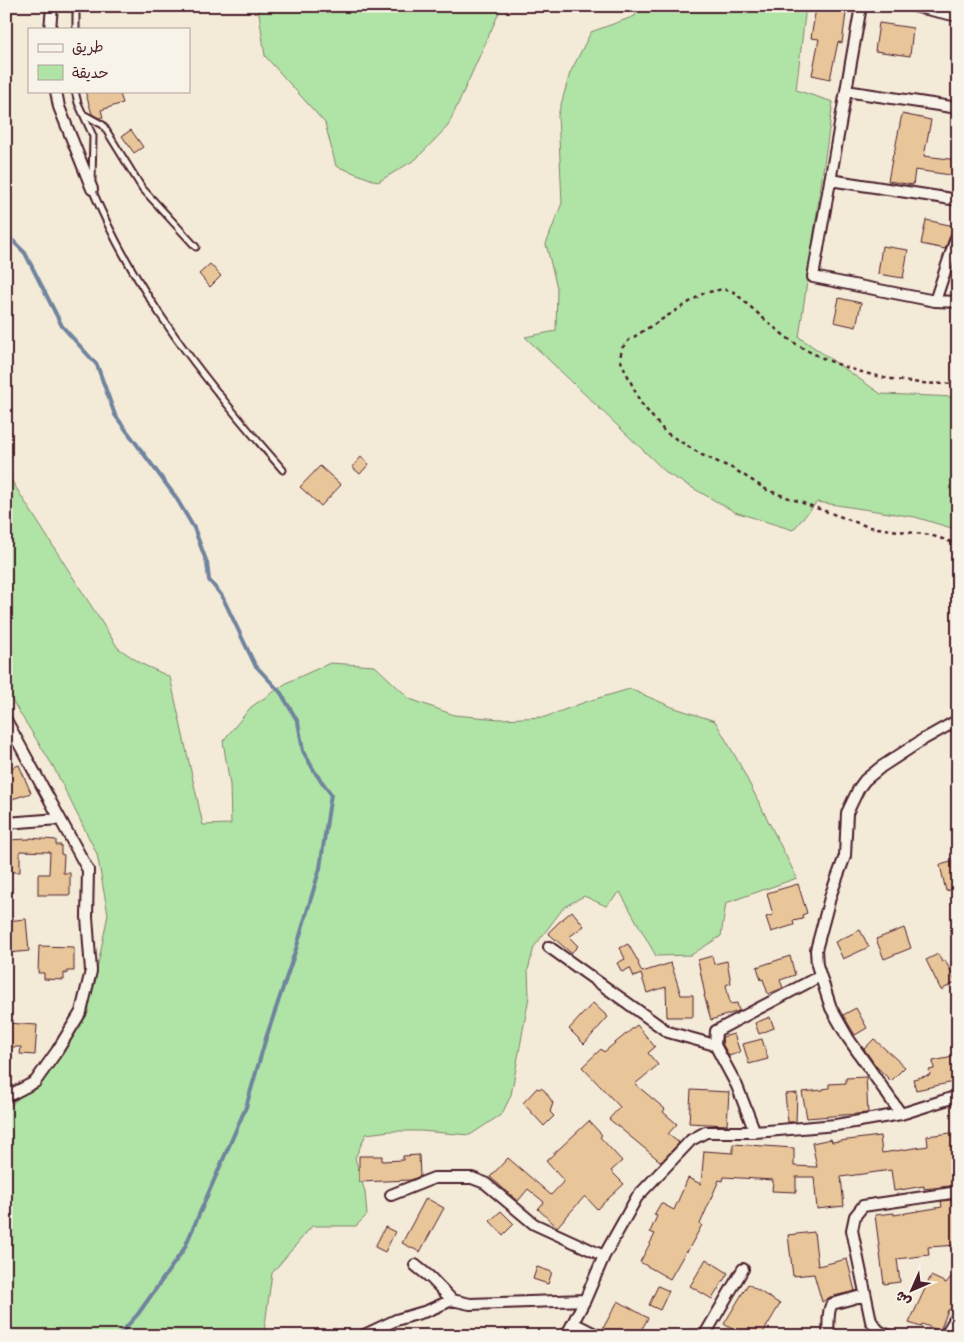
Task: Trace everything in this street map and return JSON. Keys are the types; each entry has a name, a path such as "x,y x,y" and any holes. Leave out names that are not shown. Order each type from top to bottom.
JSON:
{"street":[{"path":"50,28 52,6"},
{"path":"861,6 813,277 935,301 958,302"},
{"path":"913,6 958,16"},
{"path":"846,91 958,108"},
{"path":"56,92 59,107 92,189"},
{"path":"830,180 958,200"},
{"path":"935,301 958,232"},
{"path":"6,720 88,870 87,917 91,971 81,1012 57,1050 35,1082 6,1097"},
{"path":"901,1114 831,1008 817,966 816,950 831,894 845,856 847,813 859,788 873,773 924,739 958,720"},
{"path":"6,823 59,818"},
{"path":"549,947 668,1032 715,1045"},
{"path":"755,1132 737,1086 715,1045 716,1031 820,976"},
{"path":"566,1336 585,1300 604,1256 637,1197 691,1140 706,1132 755,1132 836,1125 901,1114 958,1096"},
{"path":"391,1195 434,1178 472,1178 485,1183 534,1224 604,1256"},
{"path":"890,1336 878,1333 871,1321 852,1230 855,1216 863,1206 958,1192"},
{"path":"415,1265 431,1278 452,1300 470,1304 585,1300"},
{"path":"704,1336 743,1269"},
{"path":"828,1336 830,1319 828,1310 832,1304 865,1295"},
{"path":"362,1336 396,1320 427,1311 452,1300"},
{"path":"945,1336 958,1314"},
{"path":"574,1323 599,1336"}],"lane":[{"path":"76,6 76,28"},
{"path":"75,92 82,114 92,136 92,189 134,274 216,391 283,470"},
{"path":"82,114 103,125 142,188 196,247"}],"path":[{"path":"958,383 938,385 901,381 831,361 793,342 734,292 723,289 704,293 629,340 622,348 620,360 640,402 665,432 702,455 734,469 767,490 869,527 930,535 958,544"}],"green space":[{"path":"258,6 502,6 448,126 416,159 378,182 336,166 325,123 265,56"},
{"path":"639,6 806,6 796,90 833,102 799,337 881,394 958,397 958,530 915,517 817,502 793,530 735,512 668,474 525,337 556,331 557,288 546,244 562,203 558,115 570,73 591,32 635,16"},
{"path":"6,472 118,648 142,664 170,677 203,825 231,824 230,785 223,741 251,707 288,682 330,663 375,666 410,699 454,715 500,719 545,717 588,701 630,689 672,707 715,721 738,761 797,878 726,903 721,936 691,955 656,956 620,892 606,906 584,896 564,907 534,947 528,970 529,997 511,1095 502,1114 470,1135 420,1131 390,1131 366,1134 355,1158 365,1192 367,1215 356,1226 312,1226 272,1273 264,1332 250,1336 6,1336 6,1109 26,1092 64,1044 95,980 108,914 97,854 53,766 6,691"}],"building":[{"path":"816,8 846,13 842,43 838,42 830,79 812,75 819,39 811,38"},
{"path":"879,23 913,28 910,56 875,51"},
{"path":"85,92 119,92 123,103 101,110 103,117 99,118 92,114"},
{"path":"902,114 931,120 924,156 958,160 958,176 915,170 913,185 888,181"},
{"path":"131,130 143,147 134,153 122,136"},
{"path":"926,220 954,226 945,249 921,244"},
{"path":"882,246 908,250 903,278 878,274"},
{"path":"210,264 221,276 210,287 199,274"},
{"path":"839,298 861,303 856,327 834,322"},
{"path":"361,457 369,464 360,474 352,467"},
{"path":"320,466 341,485 321,506 300,487"},
{"path":"19,765 31,793 6,801 6,770"},
{"path":"30,838 56,840 56,845 61,845 61,854 64,855 63,873 70,873 70,895 38,895 38,874 49,874 50,852 20,851 20,872 6,872 6,840"},
{"path":"958,860 958,888 946,891 940,865"},
{"path":"798,884 807,913 802,915 803,919 793,921 794,925 771,932 766,917 773,915 767,893"},
{"path":"572,911 584,926 569,937 578,946 571,953 548,933"},
{"path":"26,919 29,951 8,953 6,921"},
{"path":"904,928 911,948 884,959 876,939"},
{"path":"860,930 869,947 843,959 835,942"},
{"path":"628,944 642,972 671,963 681,995 693,995 693,1017 667,1017 666,987 647,993 641,974 634,977 630,968 622,972 617,963 625,959 620,948"},
{"path":"39,946 74,947 74,971 67,971 67,974 64,973 64,980 44,979 44,973 38,973"},
{"path":"938,954 942,962 945,960 956,982 941,990 926,960"},
{"path":"712,956 714,964 727,961 731,983 726,985 730,1004 737,1003 739,1011 711,1020 704,995 698,960"},
{"path":"790,956 795,975 780,980 783,988 768,994 757,967"},
{"path":"593,1003 608,1017 584,1044 569,1029"},
{"path":"856,1008 867,1028 855,1035 843,1015"},
{"path":"770,1017 774,1028 759,1034 755,1023"},
{"path":"6,1023 37,1025 35,1055 20,1054 21,1047 6,1047"},
{"path":"637,1025 655,1047 648,1053 658,1065 635,1084 665,1109 663,1112 677,1124 668,1134 679,1143 661,1162 609,1119 620,1107 582,1067 601,1049 604,1052"},
{"path":"734,1034 740,1052 729,1056 723,1045 722,1037"},
{"path":"762,1039 768,1059 749,1064 743,1044"},
{"path":"874,1039 905,1067 891,1081 876,1066 864,1049"},
{"path":"958,1056 958,1081 916,1090 913,1079 930,1075 929,1070 934,1069 933,1061"},
{"path":"866,1077 868,1113 807,1118 802,1092 823,1090 829,1088 829,1084 846,1083 846,1078"},
{"path":"537,1088 545,1091 553,1103 550,1112 554,1116 544,1126 523,1103"},
{"path":"691,1090 729,1092 727,1125 689,1123"},
{"path":"797,1093 796,1122 788,1122 785,1094"},
{"path":"589,1121 602,1135 600,1137 622,1161 611,1171 624,1184 597,1209 585,1196 557,1227 538,1209 544,1202 528,1189 518,1201 490,1177 508,1158 551,1195 564,1181 546,1161"},
{"path":"958,1132 958,1185 924,1189 924,1186 894,1191 891,1170 841,1177 844,1206 817,1209 814,1177 796,1177 796,1192 772,1191 773,1180 724,1177 723,1181 719,1180 700,1224 702,1225 670,1279 640,1262 655,1234 650,1232 657,1216 654,1215 661,1203 674,1210 688,1178 701,1184 704,1151 733,1153 733,1144 794,1148 794,1166 817,1167 812,1143 831,1139 832,1142 880,1136 882,1153 928,1146 927,1136"},
{"path":"419,1155 420,1176 411,1180 359,1182 359,1156 382,1156 382,1161 403,1160 403,1156"},
{"path":"426,1198 444,1208 420,1252 402,1243"},
{"path":"958,1199 958,1245 928,1247 929,1255 897,1259 900,1282 884,1284 875,1215 894,1213 894,1215 942,1207 941,1201"},
{"path":"501,1211 514,1224 503,1235 490,1221"},
{"path":"385,1227 395,1232 385,1252 375,1247"},
{"path":"814,1232 818,1266 847,1259 855,1291 830,1297 822,1302 814,1274 793,1276 788,1235"},
{"path":"706,1259 728,1273 712,1299 690,1286"},
{"path":"537,1267 552,1272 548,1284 533,1279"},
{"path":"931,1276 946,1283 951,1277 958,1284 958,1306 948,1310 940,1331 922,1324 921,1327 909,1323"},
{"path":"748,1284 780,1304 761,1336 743,1336 724,1324"},
{"path":"658,1286 669,1291 660,1310 649,1305"},
{"path":"618,1301 648,1318 638,1336 610,1336 602,1330"}],"waterway":[{"path":"6,234 25,253 62,326 97,365 115,415 175,496 194,528 207,563 209,580 222,596 255,665 281,693 298,722 303,751 316,774 331,794 320,868 246,1107 184,1249 138,1314 118,1336"}]}
